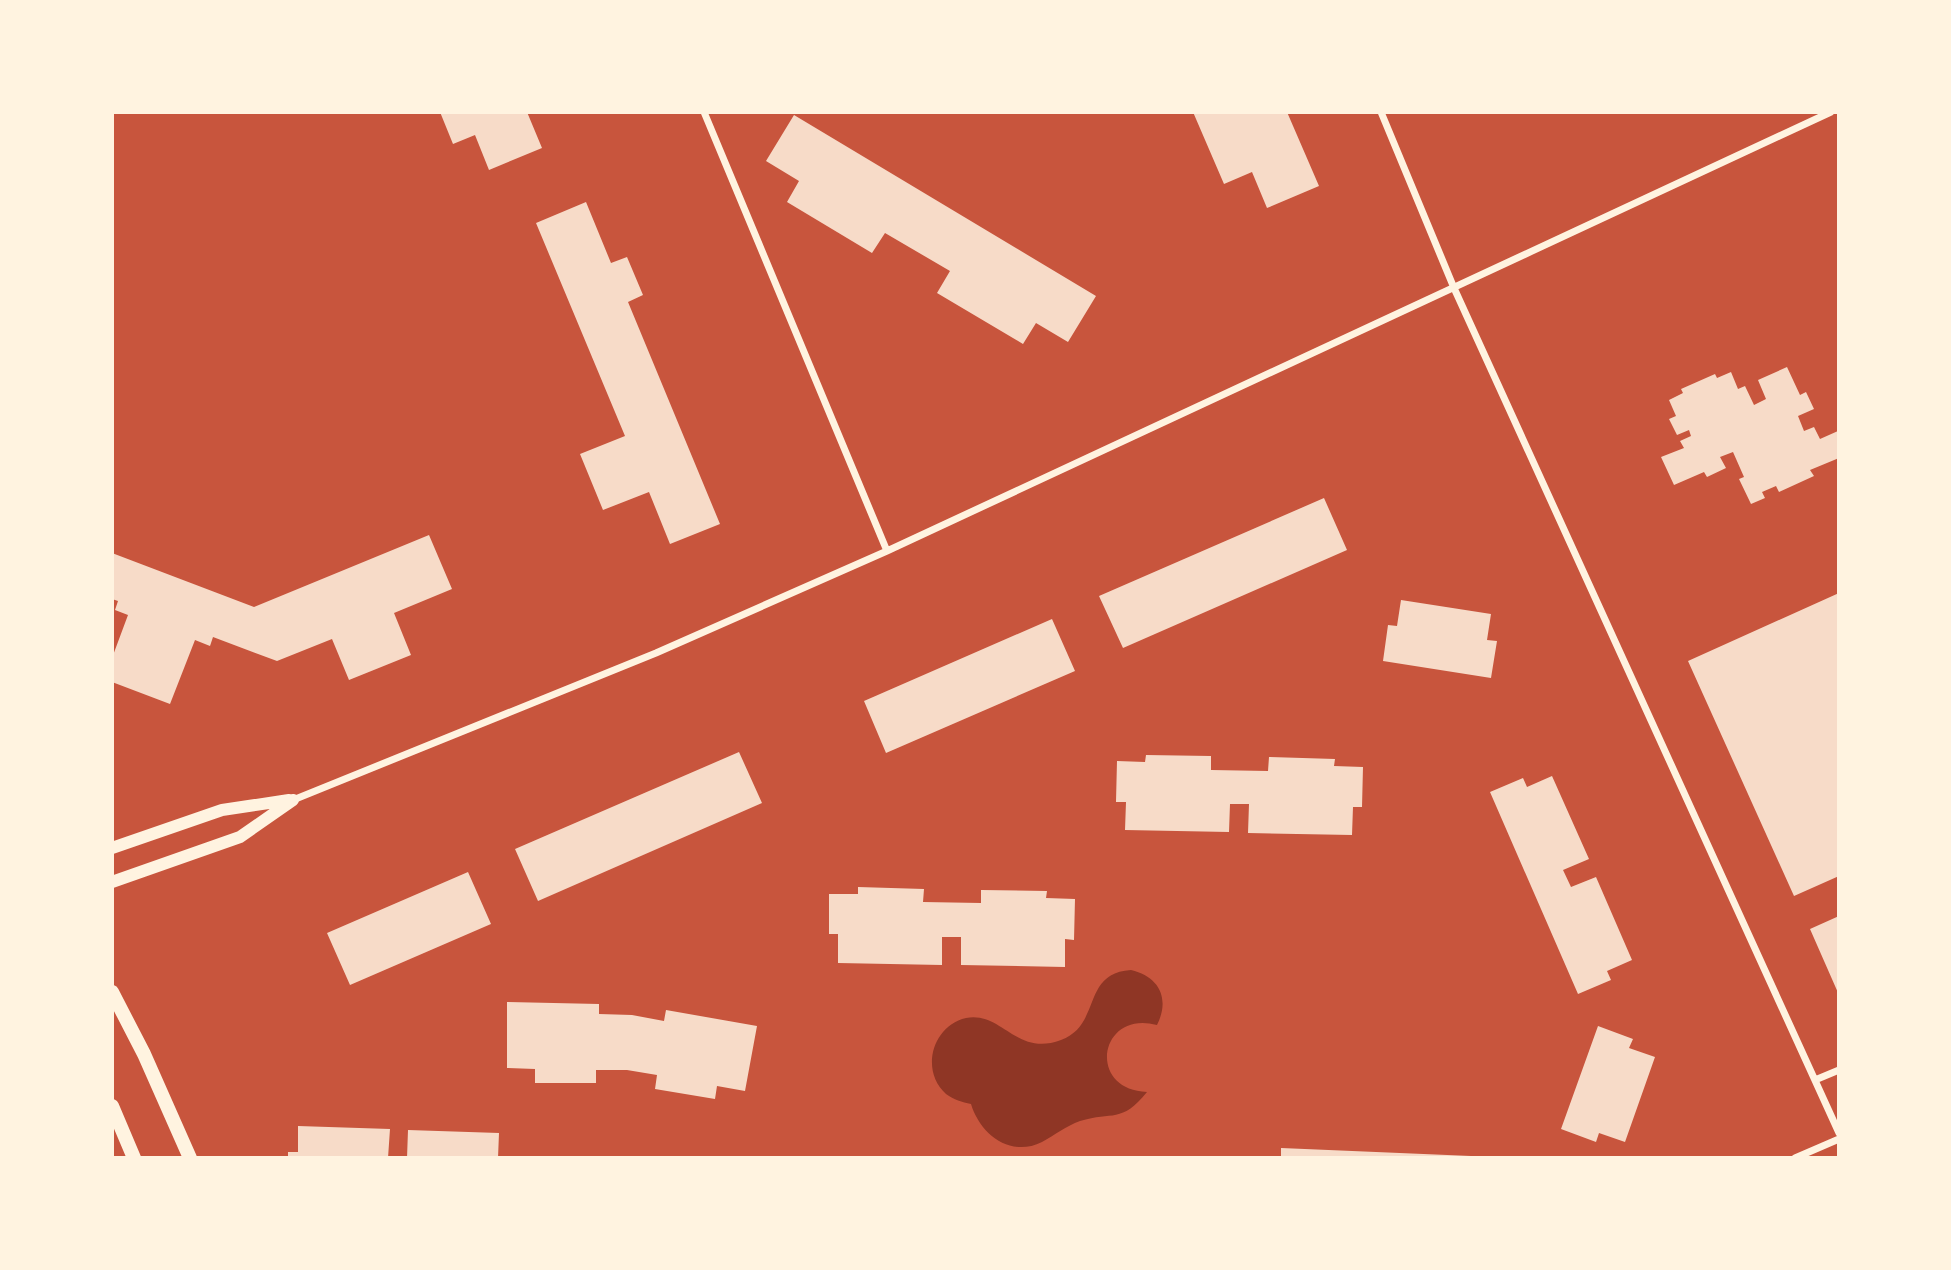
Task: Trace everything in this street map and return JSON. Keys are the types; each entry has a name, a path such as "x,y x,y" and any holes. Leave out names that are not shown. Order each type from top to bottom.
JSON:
{"main road":[{"path":"112,992 144,1054 190,1158"},
{"path":"112,1106 134,1158"}],"street":[{"path":"704,112 887,551"},
{"path":"1381,112 1454,288 1839,1133"},
{"path":"112,882 240,837 293,800 656,653 887,551 1831,112"},
{"path":"112,848 222,810 293,800"},
{"path":"1815,1080 1839,1070"},
{"path":"1795,1158 1839,1139"}],"shaded area":[{"path":"1131,970 1141,973 1155,984 1160,990 1162,1006 1157,1025 1137,1023 1122,1028 1112,1039 1107,1052 1108,1066 1115,1078 1128,1088 1147,1092 1130,1109 1116,1115 1080,1121 1042,1142 1019,1147 1008,1145 989,1133 981,1125 971,1104 949,1096 938,1084 933,1074 933,1050 945,1030 954,1023 966,1018 979,1018 1032,1043 1045,1044 1061,1040 1074,1033 1082,1023 1105,980 1115,973"}],"building":[{"path":"440,112 527,112 542,148 489,170 475,135 453,144"},
{"path":"1193,112 1287,112 1319,186 1267,208 1252,172 1224,184"},
{"path":"794,115 1096,296 1068,342 1036,323 1023,344 937,293 950,271 885,233 872,253 787,202 799,181 766,161"},
{"path":"586,202 611,263 627,257 643,295 628,302 720,524 670,544 649,492 603,510 580,454 625,436 536,223"},
{"path":"1787,367 1800,395 1806,392 1814,409 1798,416 1804,431 1814,427 1820,439 1838,431 1839,458 1810,470 1814,476 1779,492 1776,486 1762,492 1765,498 1751,504 1739,479 1744,477 1733,452 1720,457 1726,468 1707,477 1704,472 1674,485 1661,457 1684,448 1680,441 1691,436 1689,430 1677,435 1669,419 1676,416 1669,400 1683,393 1681,389 1715,374 1717,378 1731,372 1738,389 1745,386 1754,405 1766,399 1758,380"},
{"path":"1324,498 1347,550 1123,648 1099,596"},
{"path":"429,535 452,589 394,613 411,655 349,680 332,639 277,661 213,637 210,646 195,640 170,704 112,682 112,658 128,615 115,610 118,601 112,599 112,553 254,607"},
{"path":"1839,593 1839,876 1794,896 1688,661"},
{"path":"1401,600 1491,614 1487,640 1497,641 1491,678 1383,661 1388,625 1397,626"},
{"path":"1052,619 1075,671 886,753 864,701"},
{"path":"739,752 762,803 538,901 515,849"},
{"path":"1146,755 1211,756 1211,770 1268,771 1269,757 1335,759 1334,766 1363,767 1362,807 1353,807 1352,835 1248,833 1249,804 1230,804 1229,832 1125,830 1126,802 1116,802 1117,761 1145,762"},
{"path":"1552,776 1589,859 1563,870 1571,887 1596,877 1632,960 1607,971 1611,980 1578,994 1490,792 1523,778 1527,787"},
{"path":"468,872 491,924 350,985 327,933"},
{"path":"858,887 924,889 923,902 981,903 981,890 1047,891 1046,898 1075,899 1074,940 1065,939 1065,967 961,965 961,937 942,937 942,965 838,963 838,934 829,934 829,894 858,894"},
{"path":"1839,916 1839,995 1810,929"},
{"path":"507,1002 599,1004 599,1014 632,1015 664,1021 666,1010 757,1026 745,1091 717,1086 715,1099 655,1089 657,1075 627,1070 596,1070 596,1083 535,1083 535,1069 507,1068"},
{"path":"1598,1026 1633,1039 1629,1048 1655,1057 1625,1142 1599,1133 1596,1142 1561,1129"},
{"path":"298,1126 390,1129 388,1158 288,1158 288,1152 298,1152"},
{"path":"408,1130 499,1133 498,1158 407,1158"},
{"path":"1281,1148 1471,1156 1471,1158 1281,1158"}]}
